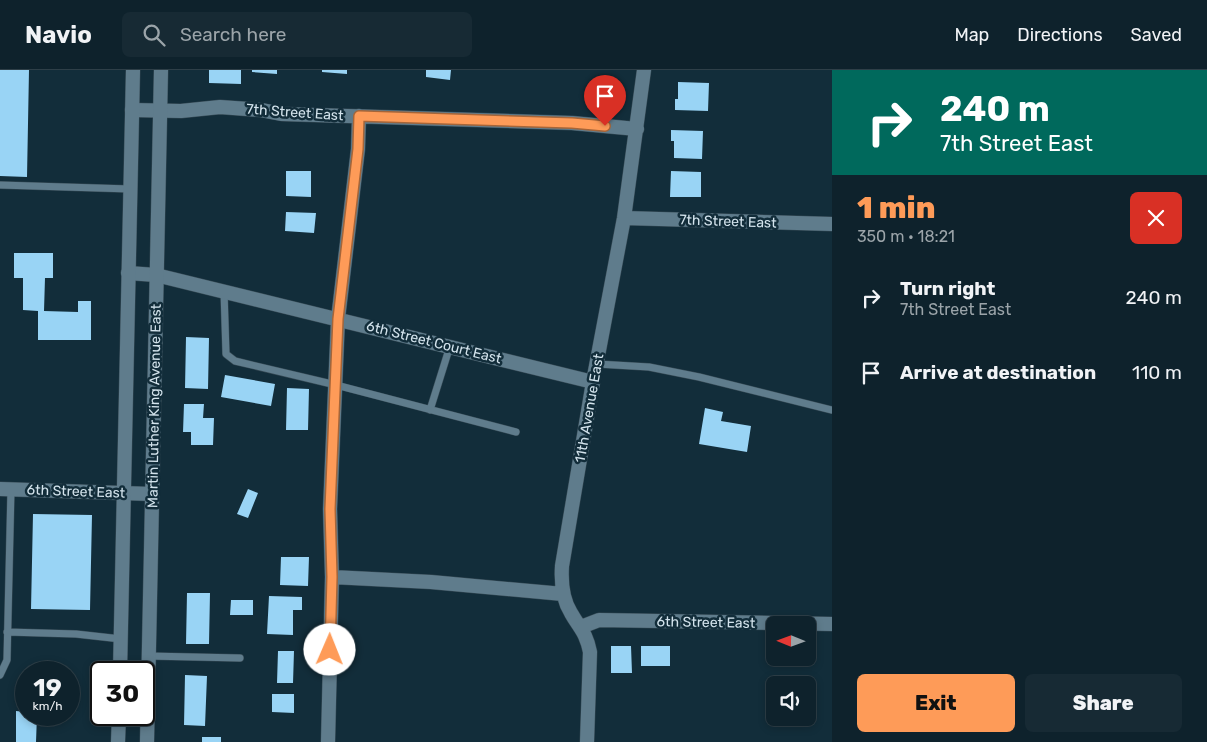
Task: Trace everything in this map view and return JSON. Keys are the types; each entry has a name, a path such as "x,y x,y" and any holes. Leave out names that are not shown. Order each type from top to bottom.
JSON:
{"street":[{"name":"Martin Luther King Avenue East","path":"120,661 133,70"},
{"name":"Martin Luther King Avenue East","path":"147,742 161,70"},
{"name":"11th Avenue East","path":"587,742 590,652 588,642 581,627 570,612 563,594 562,566 593,382 624,218 644,70"},
{"name":"7th Street East","path":"132,110 181,111 220,108 260,110 282,114 572,123 637,129"},
{"path":"328,742 332,577 330,509 338,319 358,149 359,116"},
{"name":"7th Street East","path":"624,218 832,224"},
{"name":"6th Street Court East","path":"128,273 156,274 593,382"},
{"name":"6th Street East","path":"6,489 152,494"},
{"path":"332,577 431,582 563,594"},
{"name":"6th Street East","path":"581,627 599,620 832,624"},
{"path":"118,742 119,726"}],"lane":[{"path":"0,185 130,189"},
{"path":"224,291 226,354 235,361 516,432"},
{"path":"430,410 450,346"},
{"path":"597,364 649,367 832,410"},
{"path":"0,675 7,660 6,489"},
{"path":"7,632 76,634 121,639"},
{"path":"148,656 240,658"}],"building":[{"path":"0,70 29,70 27,177 0,176"},
{"path":"209,70 241,70 241,84 209,83"},
{"path":"252,70 277,70 277,74 252,72"},
{"path":"322,70 347,70 347,74 322,72"},
{"path":"426,70 451,70 450,80 426,77"},
{"path":"678,82 709,83 708,111 675,110 675,99 678,99"},
{"path":"671,130 703,131 702,159 674,158 674,141 671,141"},
{"path":"286,171 311,171 311,197 286,196"},
{"path":"671,171 701,172 701,197 670,197"},
{"path":"286,212 316,213 314,233 285,231"},
{"path":"14,253 53,253 53,278 45,278 44,311 78,312 78,301 91,301 91,340 38,340 38,311 23,310 23,278 14,278"},
{"path":"186,337 209,338 208,389 185,388"},
{"path":"225,375 275,384 271,406 221,397"},
{"path":"287,388 309,389 308,430 286,430"},
{"path":"184,404 204,404 203,418 214,418 213,445 191,445 191,432 183,432"},
{"path":"705,408 723,412 721,421 751,426 747,452 699,444"},
{"path":"248,489 258,493 248,518 237,514"},
{"path":"33,514 92,515 90,610 31,609"},
{"path":"281,557 309,557 308,586 280,585"},
{"path":"187,593 210,593 209,644 186,644"},
{"path":"269,596 302,597 302,610 293,610 293,635 267,634"},
{"path":"231,600 253,600 253,615 230,615"},
{"path":"611,646 631,646 632,673 611,673"},
{"path":"641,646 670,646 670,666 641,666"},
{"path":"278,651 294,651 293,683 277,683"},
{"path":"185,675 207,676 205,726 184,725"},
{"path":"272,694 294,694 294,713 272,712"},
{"path":"16,726 37,726 36,742 16,742"},
{"path":"202,737 221,737 221,742 202,742"}],"route":[{"path":"330,650 332,577 330,509 338,319 358,149 359,116 572,123 605,126"}]}
